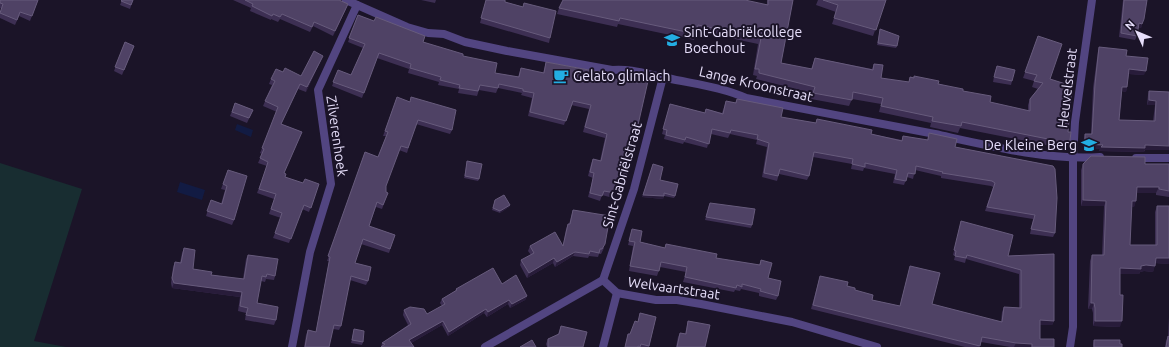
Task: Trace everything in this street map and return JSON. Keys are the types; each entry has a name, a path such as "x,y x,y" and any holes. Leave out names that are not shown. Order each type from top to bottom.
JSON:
{"street":[{"name":"Lange Kroonstraat","path":"346,0 407,27 428,33 444,34 465,42 612,70 621,69 663,77 734,92 746,98 1053,156 1073,158 1108,157"},
{"name":"Heuvelstraat","path":"1070,347 1073,327 1073,158 1078,87 1092,0"},
{"name":"Zilverenhoek","path":"292,347 310,252 331,184 318,90 357,5"},
{"name":"Sint-Gabriëlstraat","path":"603,280 634,189 663,77"},
{"path":"1131,157 1169,158"},
{"name":"Welvaartstraat","path":"603,280 617,293 656,300 677,300 792,322 877,347"},
{"path":"485,347 603,280"},
{"path":"603,347 617,293"}],"green space":[{"path":"0,163 82,189 34,341 66,347 0,347"}],"water":[{"path":"237,124 253,130 251,137 235,130"},
{"path":"180,182 205,190 202,200 177,192"}],"building":[{"path":"0,0 38,0 32,16 20,12 17,20 0,13 3,4 0,3"},
{"path":"133,0 131,5 121,1"},
{"path":"245,0 339,0 348,4 335,31 314,22 312,27 282,14 280,17 273,14 272,16 252,6 253,4"},
{"path":"486,0 505,0 505,2 523,7 524,3 556,11 550,38 481,18"},
{"path":"563,0 745,0 768,5 768,0 793,0 781,63 812,69 815,58 873,70 874,64 883,65 881,78 909,82 910,77 914,78 914,76 939,81 938,84 963,89 963,91 991,96 990,102 1030,111 1030,99 1043,83 1034,81 1037,75 1025,72 1038,36 1062,44 1050,79 1072,86 1068,132 1071,132 1070,140 1065,144 1053,140 962,122 961,126 932,121 933,117 881,106 883,98 853,92 852,100 813,93 815,87 759,73 759,69 755,69 761,38 698,25 696,34 620,18 619,21 559,8"},
{"path":"823,0 886,0 876,30 834,18 838,5"},
{"path":"1124,0 1147,0 1144,19 1142,24 1139,23 1137,36 1121,33"},
{"path":"358,15 374,21 376,17 425,36 423,42 463,54 463,56 497,63 495,73 519,77 521,68 544,73 546,62 605,73 604,77 638,83 639,80 648,81 625,182 618,180 615,193 604,191 602,196 590,193 594,173 590,172 593,159 601,161 607,134 585,127 591,105 573,101 566,121 530,112 534,93 523,91 523,89 499,84 498,88 480,85 478,91 459,88 460,85 440,80 441,77 410,68 411,64 379,53 364,93 333,82 338,70 351,75 365,44 349,38"},
{"path":"880,29 899,36 897,46 878,43"},
{"path":"125,42 134,46 124,70 115,67"},
{"path":"1099,47 1127,50 1126,56 1148,58 1146,71 1129,69 1127,87 1122,87 1119,120 1155,121 1156,101 1149,100 1149,91 1169,92 1169,146 1145,145 1145,148 1101,147 1103,145 1085,144 1085,134 1092,134"},
{"path":"314,51 323,56 307,87 300,84 281,124 302,132 284,173 286,174 285,177 303,183 305,179 319,184 311,208 304,205 291,239 275,233 282,213 271,209 276,194 259,189 268,162 260,158 264,149 262,148 278,107 265,101 275,81 271,79 276,69 283,72 285,68 301,76"},
{"path":"997,66 1015,70 1012,81 994,77"},
{"path":"397,97 410,102 411,97 456,110 452,130 418,120 408,148 401,146 386,186 386,192 388,193 383,205 377,202 369,226 395,235 390,249 363,239 355,263 371,267 368,281 351,276 341,326 334,325 329,347 305,347 308,330 316,332 330,257 328,256 365,152 378,157 388,132 385,131"},
{"path":"737,99 783,108 781,117 816,123 817,119 872,130 871,134 902,141 903,136 928,140 929,133 957,139 955,147 1053,166 1055,169 1057,198 1055,233 1031,229 1035,215 987,207 995,183 992,181 942,173 943,172 916,166 915,174 908,173 906,181 895,179 897,170 865,163 865,167 852,164 853,159 814,152 809,176 780,169 778,176 764,173 769,143 757,139 758,135 731,130 730,133 712,129 709,144 686,137 685,140 666,135 667,130 663,129 670,104 705,113 706,109 723,114 726,101 736,103"},
{"path":"235,103 253,110 249,118 232,112"},
{"path":"1091,156 1145,157 1145,164 1169,164 1169,191 1159,189 1159,187 1137,187 1136,201 1132,201 1130,245 1157,245 1157,206 1169,206 1169,258 1156,258 1155,266 1141,266 1141,269 1120,268 1120,295 1123,295 1122,321 1095,321 1094,303 1091,303 1092,255 1104,255 1106,201 1083,200 1083,164"},
{"path":"467,161 482,164 479,179 465,176"},
{"path":"653,164 663,167 660,180 678,184 675,196 664,193 664,196 643,195"},
{"path":"228,170 247,176 234,220 207,211 211,200 222,204 227,186 223,184"},
{"path":"504,195 510,205 500,211 493,208 495,200"},
{"path":"710,203 755,209 752,225 706,217"},
{"path":"573,210 610,216 605,244 602,249 600,249 599,253 590,251 589,254 575,252 557,262 554,258 529,273 521,260 534,253 530,246 555,232 563,246"},
{"path":"961,221 1013,235 1008,256 1054,254 1054,321 1040,320 1040,339 1054,339 1054,347 1032,347 1032,344 1016,343 982,337 980,346 813,305 820,276 848,282 847,286 873,295 872,300 900,306 910,266 940,273 932,304 1002,322 1004,307 1021,308 1021,270 967,255 966,258 955,256 956,251 954,250"},
{"path":"632,229 642,231 640,242 665,248 666,244 717,254 716,258 760,265 761,260 772,263 768,278 781,281 778,296 760,291 761,289 742,284 742,287 737,285 736,288 685,277 687,267 661,262 659,271 630,266 635,242 629,241"},
{"path":"184,248 195,250 193,269 212,272 211,275 244,279 248,255 278,259 275,276 267,274 266,277 262,276 257,303 278,307 276,320 246,315 248,308 240,306 242,292 174,283 172,278 175,262 181,263"},
{"path":"493,268 502,284 516,275 527,296 512,304 509,300 488,312 486,309 449,332 443,321 409,340 414,347 381,347 385,344 382,343 411,324 404,310 410,307 424,309 427,314 445,304 442,299 457,290 456,289"},
{"path":"640,313 656,317 649,346 641,344 640,347 625,347 628,334 630,334 635,321 638,322"},
{"path":"688,321 710,325 705,347 677,347 680,333 686,334"},
{"path":"561,326 587,332 583,347 548,347 548,339 559,334"},
{"path":"354,329 364,331 363,342 352,340"},
{"path":"1168,336 1169,347 1166,347"},
{"path":"532,340 536,347 520,347"},
{"path":"1094,340 1120,340 1122,347 1094,347"}],"place":[{"name":"Sint-Gabriëlcollege Boechout","path":"672,40"},
{"name":"Gelato glimlach","path":"561,76"},
{"name":"De Kleine Berg","path":"1089,145"}]}
